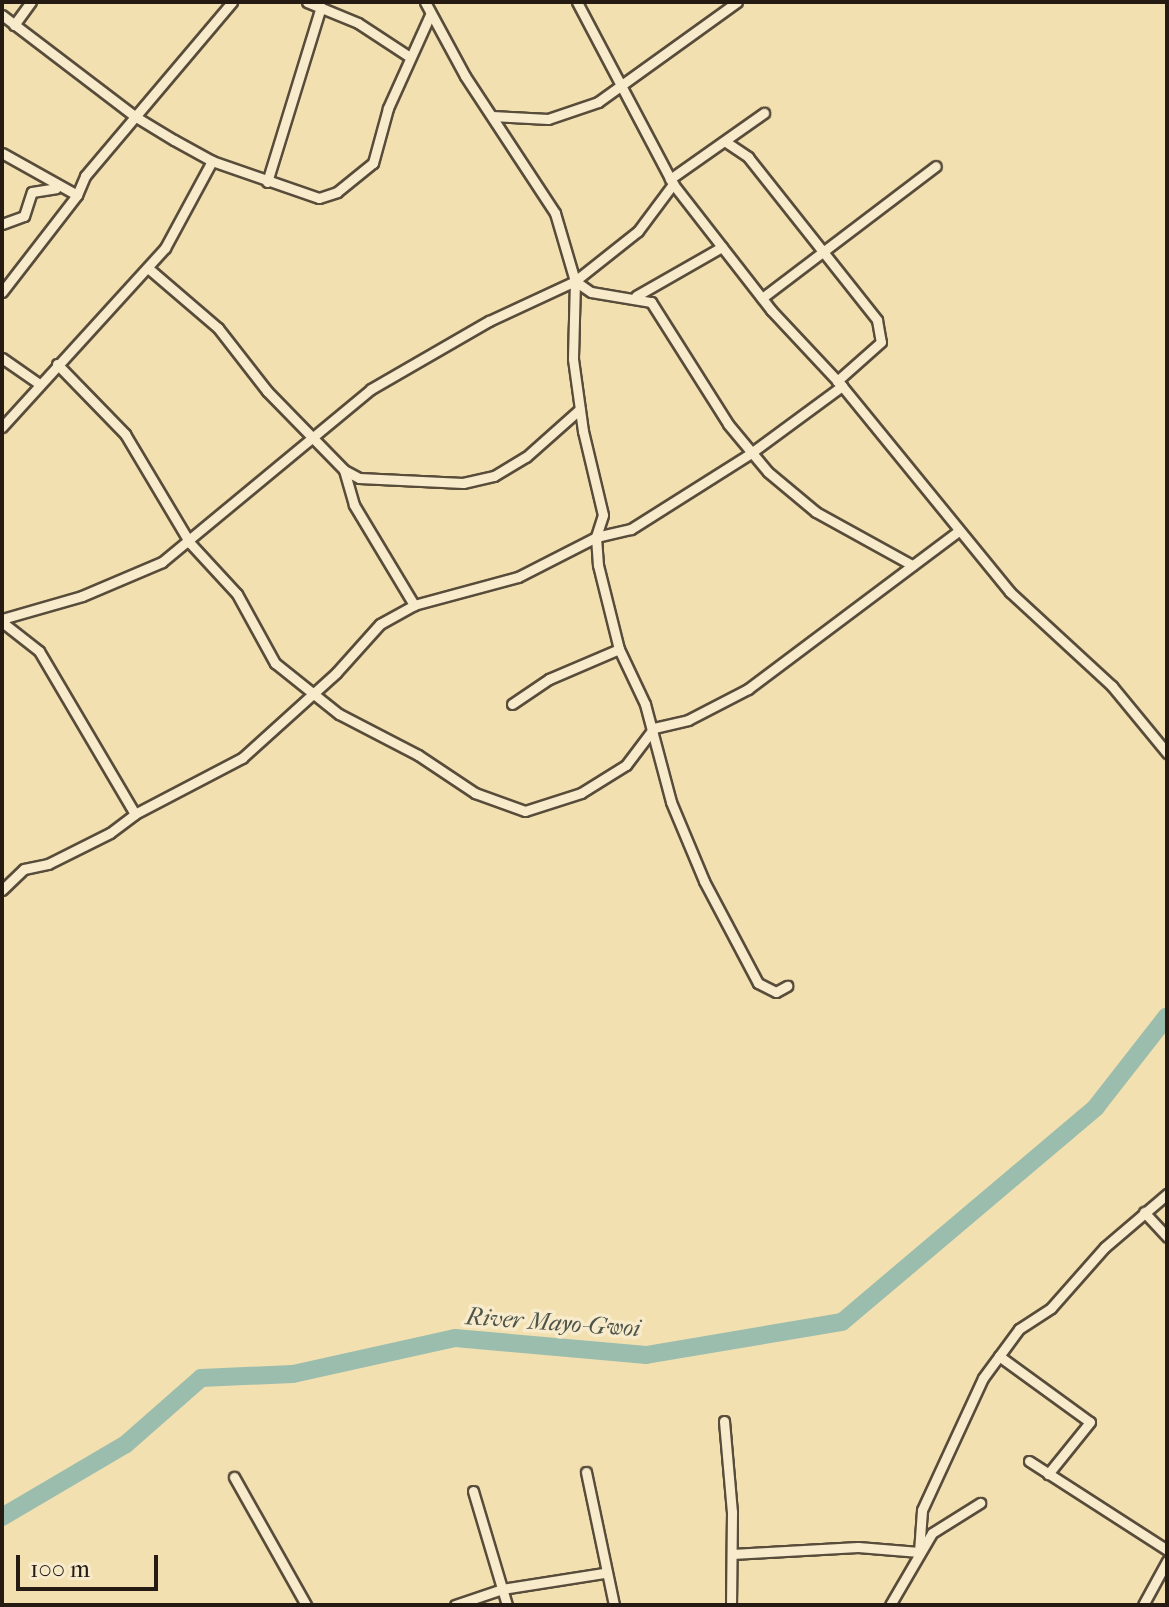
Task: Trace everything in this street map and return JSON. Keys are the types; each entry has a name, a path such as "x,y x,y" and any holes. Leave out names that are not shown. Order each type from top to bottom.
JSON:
{"street":[{"path":"14,25 31,2"},
{"path":"2,292 77,195 85,176 232,2"},
{"path":"307,2 358,23 410,57"},
{"path":"425,2 492,116 555,213 575,281 571,325 580,409 603,515 596,537 619,649 654,728 671,802 751,973 765,991 787,986"},
{"path":"577,2 672,181 762,298 840,384 957,532 1033,615 1112,686 1167,753"},
{"path":"492,116 519,120 561,116 621,88 737,2"},
{"path":"267,182 321,7"},
{"path":"2,15 136,117 212,161 267,182 328,197 368,168 410,57 430,15"},
{"path":"2,621 132,577 190,543 310,436 416,362 575,281 638,231 672,181 764,113"},
{"path":"2,890 24,869 48,864 99,839 135,814 242,758 311,695 380,624 414,605 518,577 596,537 631,529 751,453 840,384 874,350 882,333 748,157 726,142"},
{"path":"2,153 56,188 77,195"},
{"path":"2,427 38,383 148,268 181,225 212,161"},
{"path":"762,298 936,166"},
{"path":"2,224 24,216 32,192 56,188"},
{"path":"633,297 722,247"},
{"path":"148,268 218,328 310,436 344,470 374,480 463,483 494,476 526,457 580,409"},
{"path":"575,281 591,292 651,302 661,313 728,424 751,453 816,512 912,565"},
{"path":"2,358 38,383"},
{"path":"57,364 125,434 190,543 237,594 275,663 311,695 475,793 525,811 581,793 626,765 654,728 688,720 748,689 957,532"},
{"path":"344,470 354,505 414,605"},
{"path":"2,621 22,634 54,671 135,814"},
{"path":"512,704 549,679 619,649"},
{"path":"919,1552 922,1510 983,1378 1019,1329 1051,1308 1105,1247 1167,1194"},
{"path":"1144,1212 1167,1237"},
{"path":"999,1356 1090,1422 1048,1474"},
{"path":"724,1421 732,1554 731,1605"},
{"path":"1029,1461 1166,1544"},
{"path":"586,1472 604,1573 614,1605"},
{"path":"234,1477 306,1605"},
{"path":"473,1491 507,1605"},
{"path":"890,1605 919,1552 947,1520 980,1503"},
{"path":"732,1554 858,1547 919,1552"},
{"path":"1143,1605 1167,1561"},
{"path":"455,1605 502,1589 604,1573"}],"waterway":[{"name":"River Mayo-Gwoi","path":"2,1517 126,1444 201,1378 293,1374 455,1338 646,1355 842,1322 1096,1107 1167,1016"}]}
